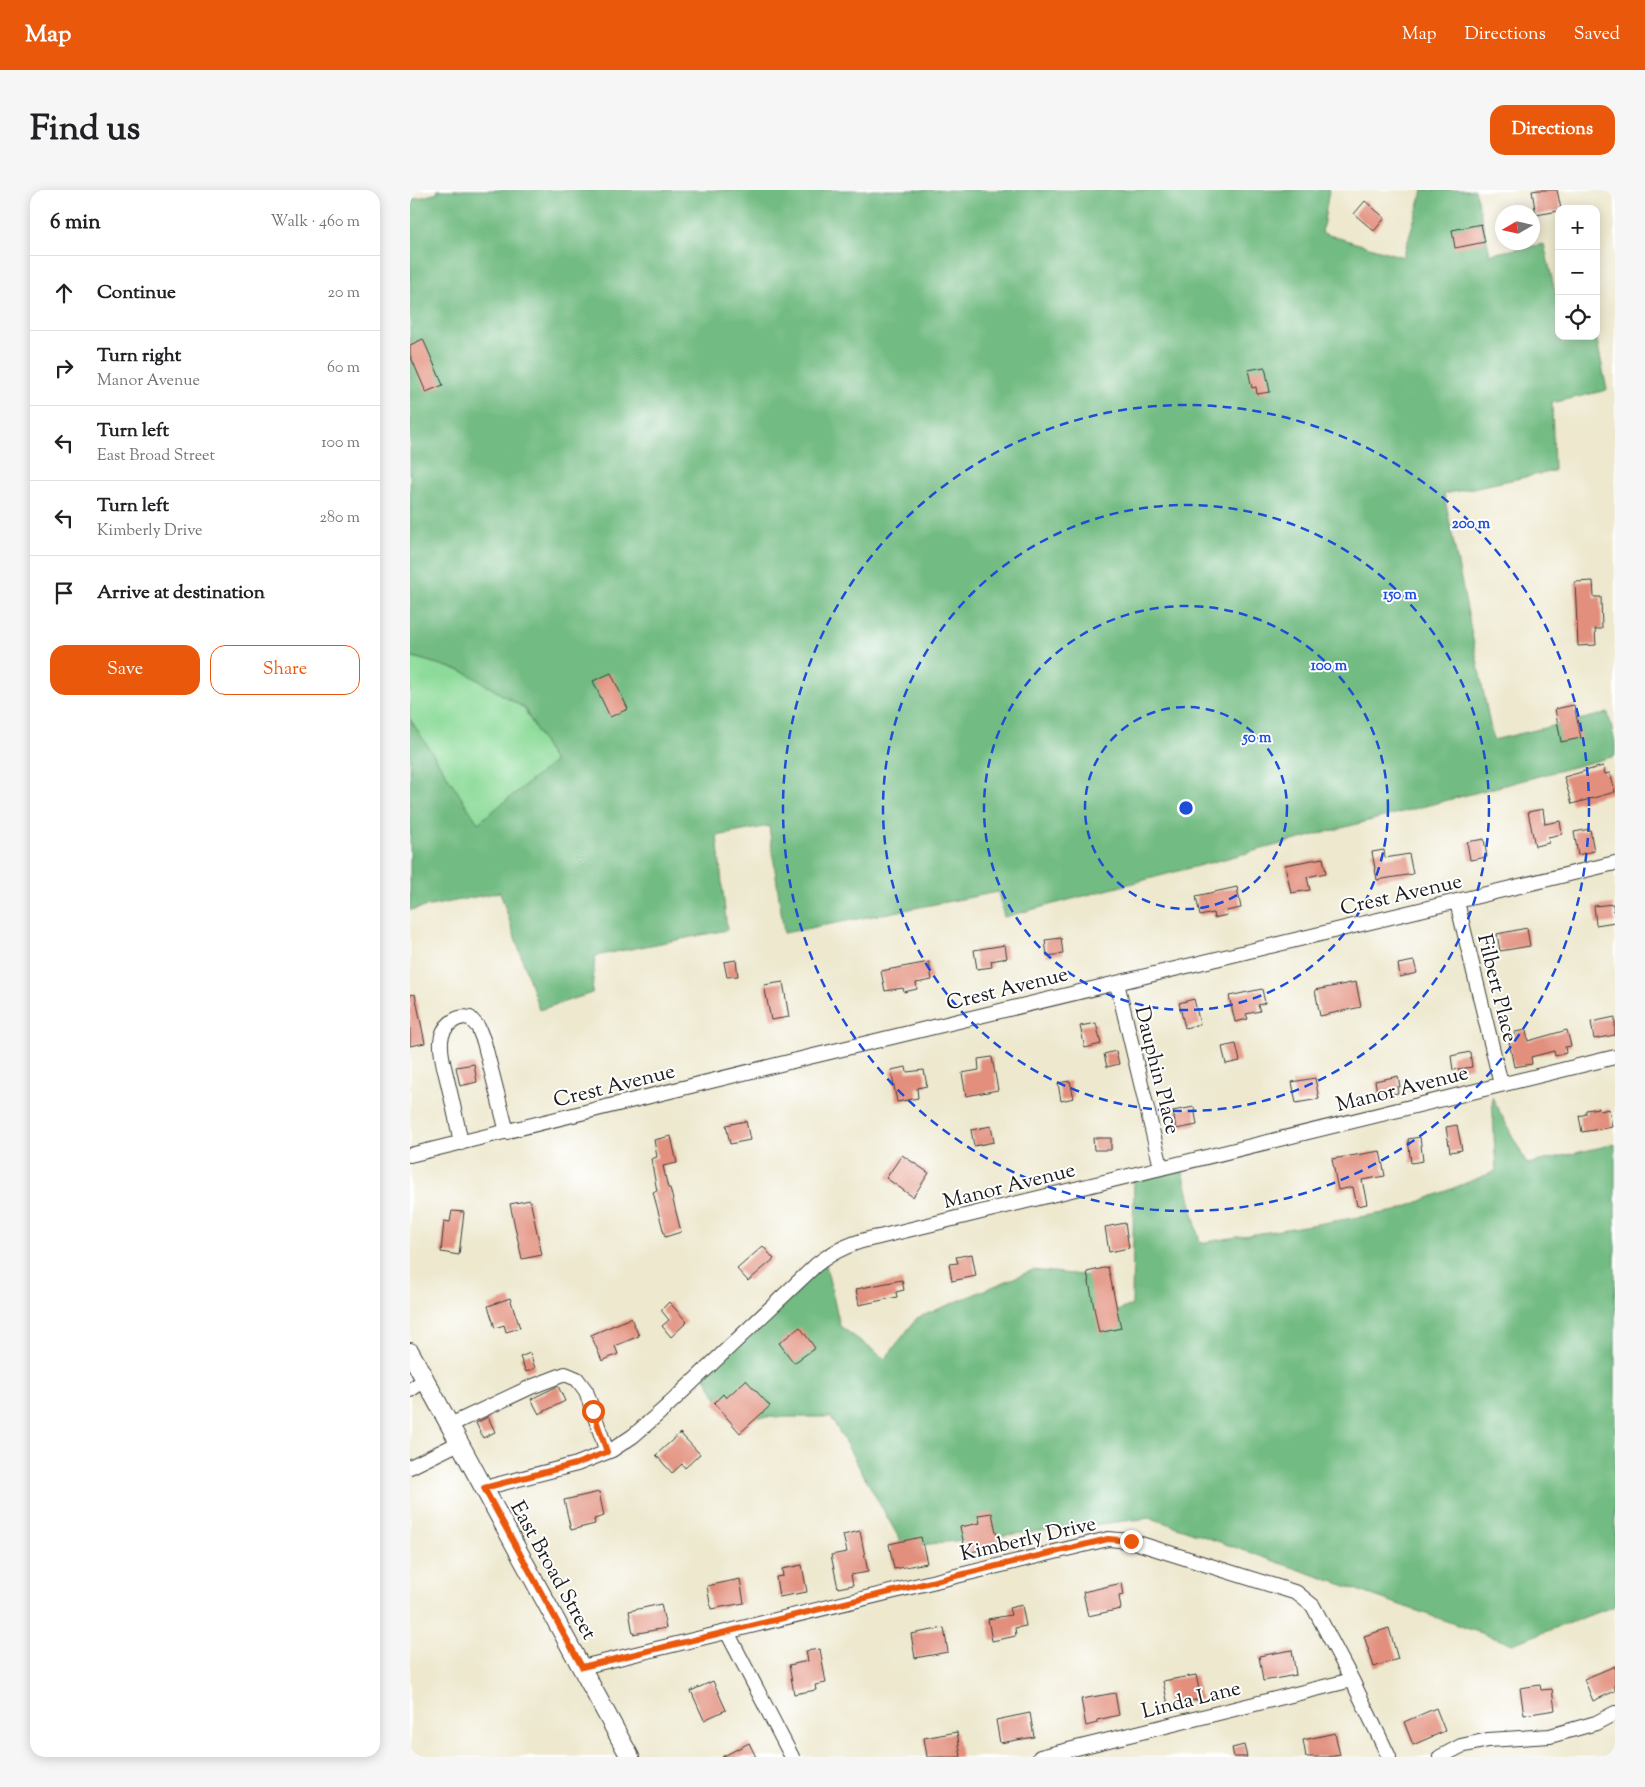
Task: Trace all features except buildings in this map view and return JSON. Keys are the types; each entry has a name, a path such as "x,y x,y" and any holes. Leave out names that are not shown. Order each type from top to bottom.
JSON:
{"main road":[{"name":"East Broad Street","path":"410,1352 630,1757"}],"street":[{"name":"Crest Avenue","path":"410,1155 1615,864"},
{"name":"Filbert Place","path":"1457,902 1501,1084"},
{"name":"Dauphin Place","path":"1117,983 1161,1167"},
{"path":"461,1143 442,1055 441,1040 444,1030 460,1017 470,1018 478,1027 484,1042 507,1132"},
{"name":"Manor Avenue","path":"484,1488 576,1464 607,1452 633,1436 816,1265 830,1254 859,1241 879,1238 1161,1167 1615,1057"},
{"path":"450,1425 564,1374 577,1379 586,1391 607,1452"},
{"path":"410,1390 425,1380"},
{"path":"410,1466 459,1443"},
{"path":"410,1458 428,1458"},
{"name":"Kimberly Drive","path":"582,1667 1108,1539 1131,1541 1298,1593 1313,1606 1352,1680 1389,1757"},
{"path":"727,1632 792,1757"},
{"name":"Linda Lane","path":"1040,1757 1352,1680"},
{"path":"1440,1757 1461,1746 1488,1740 1550,1736 1596,1723 1615,1714"}],"green space":[{"path":"437,190 1329,190 1322,233 1403,257 1423,190 1475,190 1490,254 1512,250 1540,250 1540,245 1544,244 1555,292 1555,340 1597,340 1607,390 1552,403 1554,471 1444,494 1493,740 1608,713 1615,742 1615,756 1004,917 998,892 784,933 769,826 717,836 727,930 595,956 592,993 539,1010 500,892 410,910 410,719 478,823 554,762 524,708 465,672 410,656 410,200 438,193"},
{"path":"410,656 465,672 524,708 554,762 478,824 410,719"},
{"path":"1492,1097 1527,1164 1615,1144 1615,1606 1512,1644 1151,1518 904,1547 831,1417 727,1417 699,1366 824,1257 840,1326 885,1359 917,1318 1033,1270 1102,1277 1114,1312 1132,1305 1134,1174 1181,1163 1200,1243 1396,1211 1496,1171"}],"route":[{"path":"593,1411 607,1452 576,1464 512,1479 484,1488 582,1667 1108,1539 1131,1541"}]}
